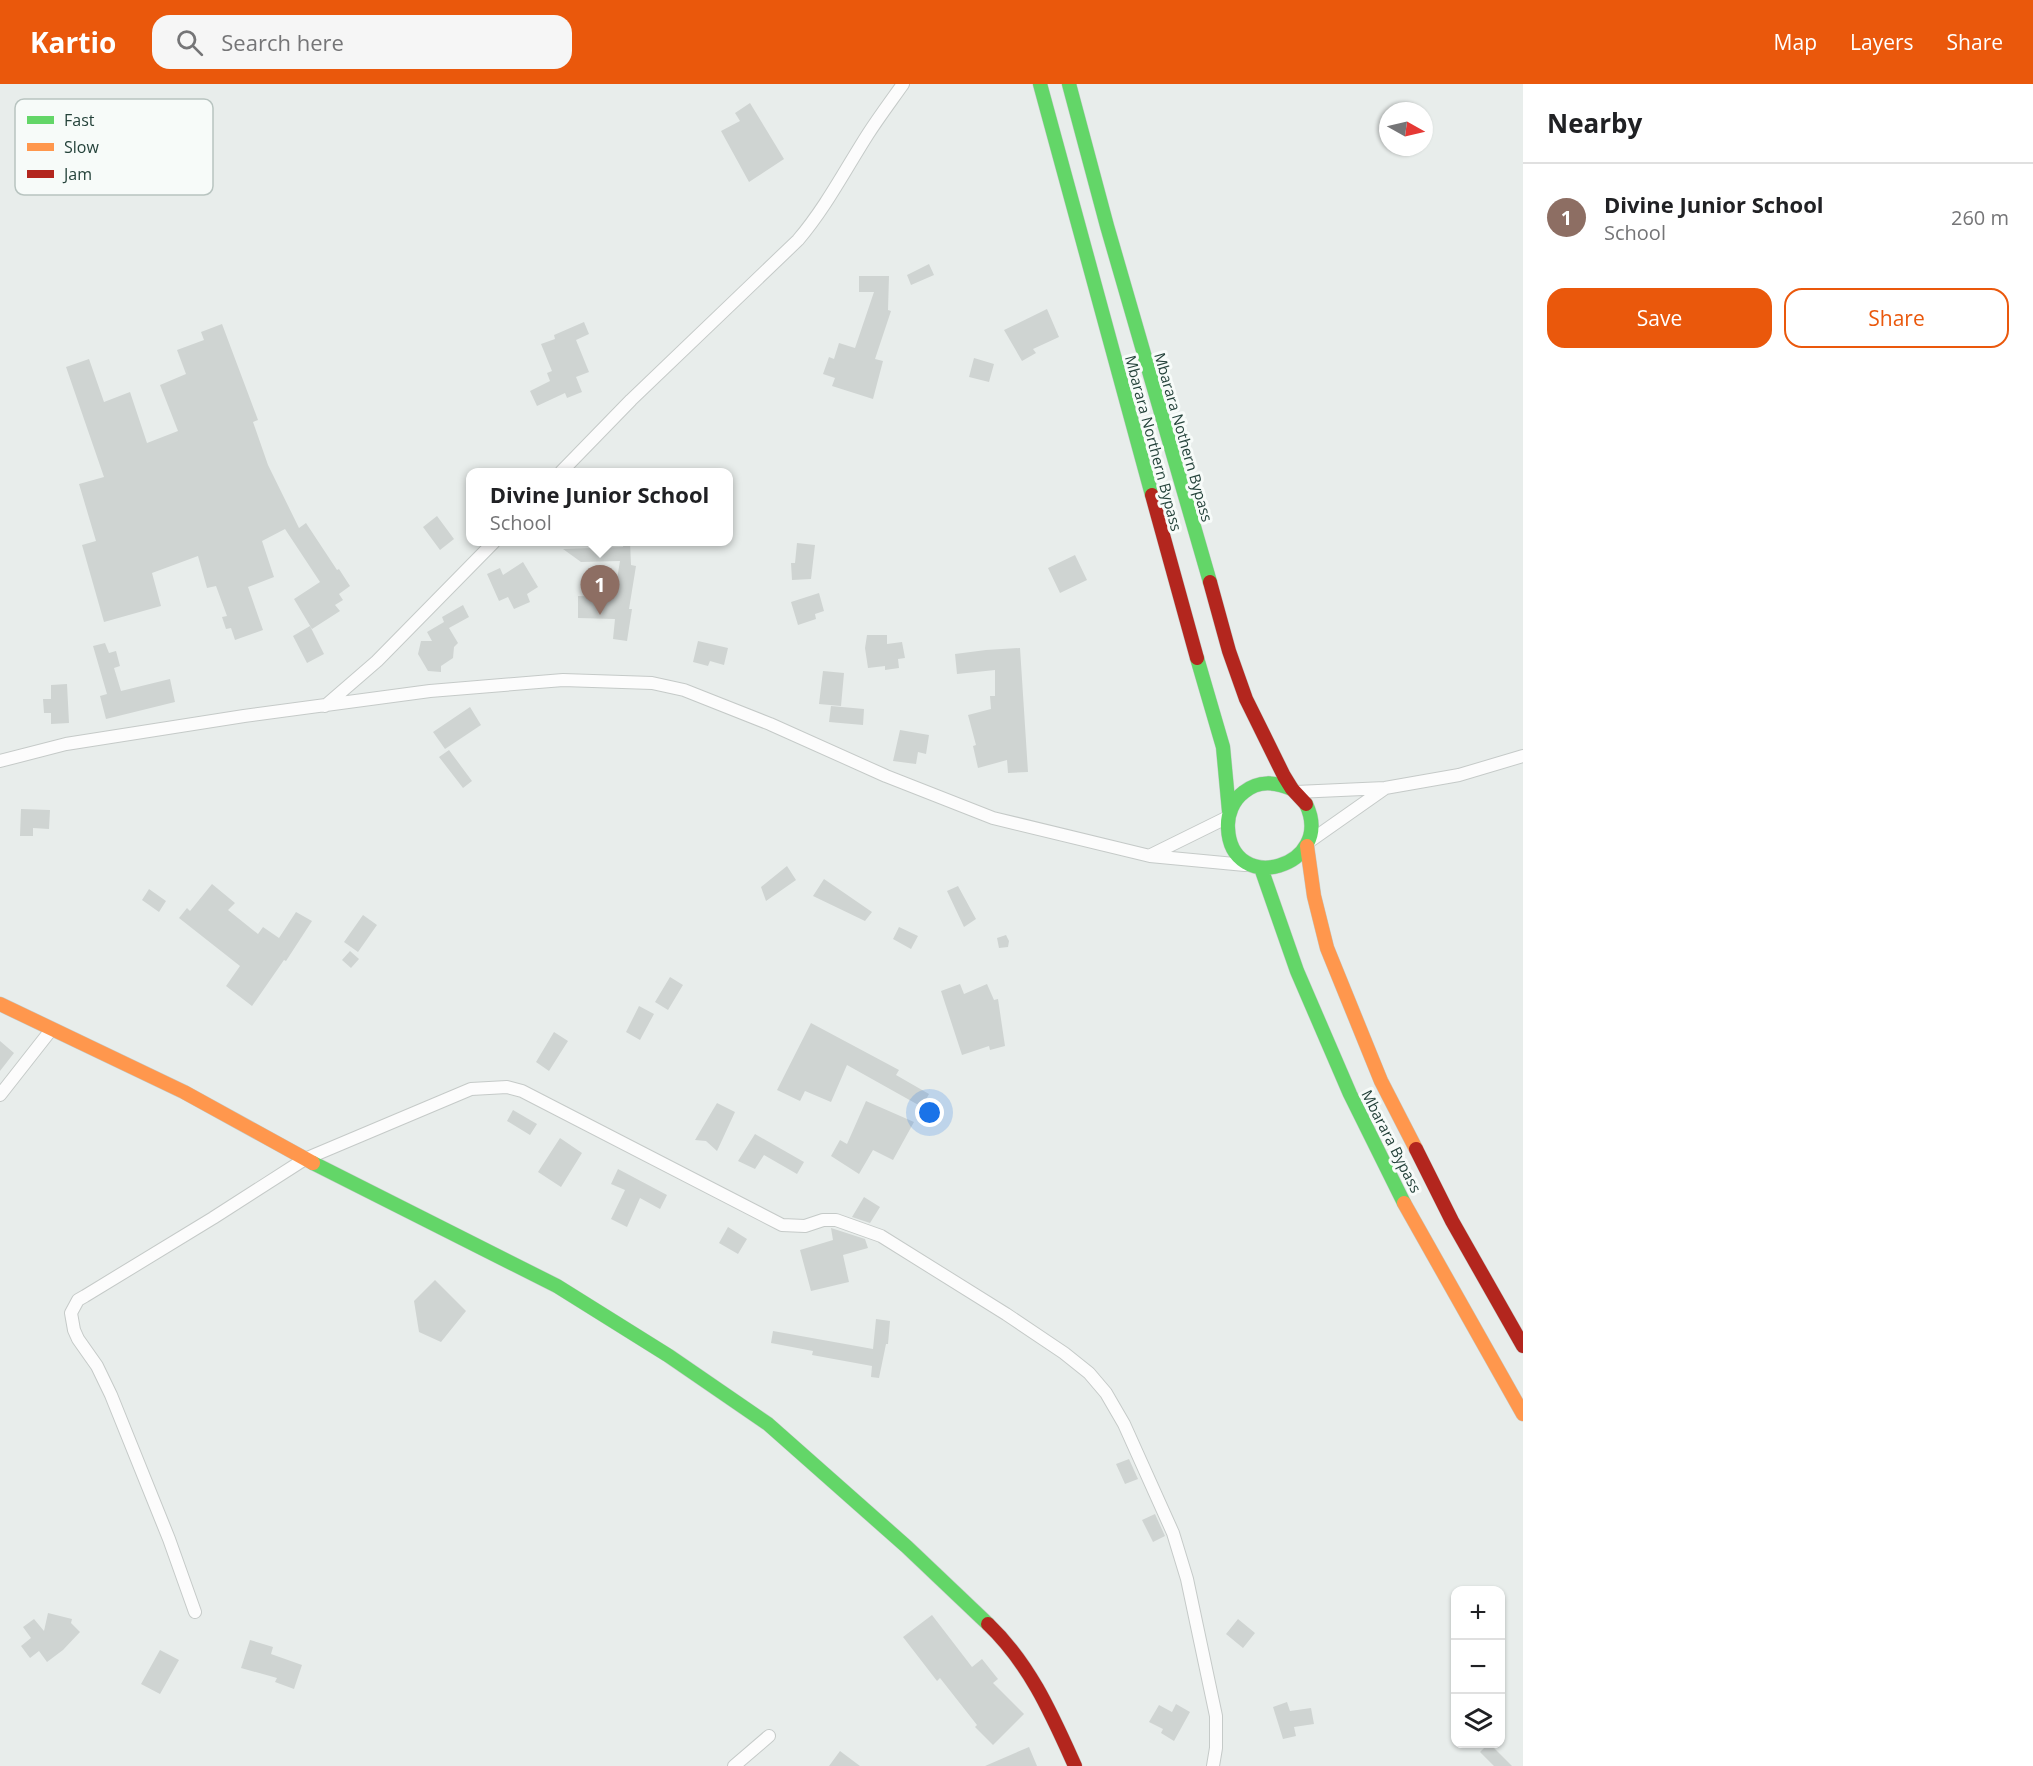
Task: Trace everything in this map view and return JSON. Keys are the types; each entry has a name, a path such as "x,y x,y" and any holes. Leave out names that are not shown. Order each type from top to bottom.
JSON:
{"main road":[{"name":"Mbarara Northern Bypass","path":"1040,84 1191,639 1223,747 1229,814"},
{"name":"Mbarara Nothern Bypass","path":"1069,84 1122,281 1239,684 1271,753 1294,791"},
{"path":"1263,783 1278,784 1294,791 1305,802 1311,815 1312,828 1308,844 1296,860 1279,867 1257,867 1243,860 1229,840 1227,829 1229,814 1237,798 1249,788 1263,783"},
{"name":"Mbarara Bypass","path":"1308,844 1314,896 1327,948 1380,1081 1447,1212 1523,1347"},
{"name":"Mbarara Bypass","path":"1257,867 1297,971 1350,1094 1422,1237 1523,1414"},
{"path":"0,1004 184,1092 305,1159 557,1286 669,1356 768,1425 899,1539 996,1632 1047,1702 1075,1766"}],"street":[{"path":"565,468 631,400 798,240 832,195 868,134 903,84"},
{"path":"325,706 377,661 490,546"},
{"path":"0,760 66,744 244,716 430,691 563,680 652,683 684,690 770,724 886,776 993,818 1150,856 1257,867"},
{"path":"1294,791 1385,788 1459,775 1523,756"},
{"path":"1308,844 1385,788"},
{"path":"1150,856 1229,814"},
{"path":"0,1095 51,1030"},
{"path":"195,1612 165,1529 111,1395 97,1366 78,1339 70,1319 78,1300 305,1159 471,1089 507,1087 522,1091 782,1225 805,1226 823,1220 836,1220 880,1236 1006,1314 1064,1353 1089,1373 1106,1393 1173,1533 1187,1579 1216,1716 1216,1748 1213,1766"},
{"path":"734,1766 769,1736"}],"building":[{"path":"750,103 784,159 749,182 721,131 740,121 735,113"},
{"path":"929,264 934,275 911,285 907,275"},
{"path":"859,276 889,276 888,310 891,311 875,359 883,361 873,399 832,386 835,378 823,374 829,357 834,359 839,343 855,348 874,292 859,292"},
{"path":"1047,309 1059,337 1033,349 1036,353 1022,361 1004,330"},
{"path":"584,322 589,334 576,340 589,372 576,377 582,392 567,398 565,393 537,406 530,391 550,381 547,373 552,371 541,344 555,339 554,335"},
{"path":"222,324 258,420 253,422 268,465 299,528 306,523 350,586 339,594 343,600 335,605 340,611 312,629 294,599 320,582 285,529 262,541 274,577 248,587 263,630 235,640 231,628 226,629 222,617 227,616 216,586 207,588 198,556 152,573 161,606 104,622 82,545 96,541 79,484 104,477 66,367 89,359 104,402 130,392 147,443 178,431 160,385 186,374 177,350 204,340 201,332"},
{"path":"974,358 994,364 989,382 969,377"},
{"path":"437,516 454,539 440,550 423,527"},
{"path":"797,543 815,545 811,579 792,580 791,563 795,563"},
{"path":"630,546 631,565 636,566 629,609 632,609 627,641 613,639 615,619 578,618 578,596 614,597 620,561 581,562 563,549"},
{"path":"1075,555 1087,580 1060,593 1048,568"},
{"path":"523,562 538,587 527,594 530,602 514,609 508,597 499,601 487,574 500,568 503,575"},
{"path":"819,593 824,611 815,614 816,619 798,625 791,602"},
{"path":"463,605 469,617 449,628 458,643 454,647 453,658 441,666 441,672 428,671 418,654 421,641 432,641 427,632 444,622 442,617"},
{"path":"310,626 324,654 307,663 293,636"},
{"path":"867,635 887,635 887,644 902,642 905,658 898,659 899,668 885,670 885,666 868,668 865,648"},
{"path":"698,641 728,648 724,665 710,661 708,666 693,662"},
{"path":"105,643 109,653 116,651 120,666 114,668 121,691 170,679 175,702 106,719 100,696 107,694 93,646"},
{"path":"1020,648 1028,772 1008,773 1007,760 978,768 973,746 976,745 968,715 991,709 990,696 995,696 995,670 957,674 955,654"},
{"path":"823,671 844,673 841,706 819,704"},
{"path":"67,684 69,723 51,724 51,713 44,713 43,699 51,699 51,685"},
{"path":"831,706 864,709 863,725 829,722"},
{"path":"470,707 481,725 445,749 433,732"},
{"path":"900,730 929,735 926,754 918,752 916,764 893,761"},
{"path":"449,750 472,781 463,788 439,757"},
{"path":"21,809 50,810 49,829 33,828 33,836 20,836"},
{"path":"787,866 796,880 766,901 761,887"},
{"path":"824,879 872,912 865,921 813,896"},
{"path":"212,884 235,903 228,910 258,934 263,927 279,938 296,912 312,921 286,961 284,960 252,1006 226,986 240,966 179,918 187,908 190,911"},
{"path":"958,886 976,919 964,927 947,891"},
{"path":"149,889 166,901 159,912 142,900"},
{"path":"363,915 377,925 358,952 344,942"},
{"path":"899,927 918,936 911,949 893,939"},
{"path":"1006,935 1009,941 1008,947 999,948 997,938"},
{"path":"350,951 359,959 351,968 342,960"},
{"path":"670,977 683,985 668,1010 655,1002"},
{"path":"960,984 964,994 987,984 994,1000 998,999 1005,1046 990,1050 989,1046 962,1055 941,991"},
{"path":"639,1006 654,1014 640,1040 626,1032"},
{"path":"811,1023 899,1070 896,1075 929,1094 922,1107 847,1065 831,1102 805,1091 800,1101 777,1090"},
{"path":"554,1032 568,1041 549,1071 536,1062"},
{"path":"0,1041 14,1053 0,1071"},
{"path":"866,1101 914,1122 893,1160 873,1150 859,1174 831,1156 840,1140 847,1144"},
{"path":"717,1103 735,1112 717,1151 706,1141 695,1140"},
{"path":"513,1110 537,1124 530,1135 507,1121"},
{"path":"755,1134 804,1162 797,1174 764,1155 755,1169 738,1161"},
{"path":"560,1138 582,1153 561,1187 538,1172"},
{"path":"618,1169 667,1195 660,1209 640,1198 627,1227 611,1219 625,1190 611,1184"},
{"path":"864,1197 880,1207 870,1223 852,1217"},
{"path":"728,1227 747,1239 738,1254 719,1243"},
{"path":"831,1228 865,1239 868,1248 843,1255 849,1282 811,1291 800,1250 833,1240"},
{"path":"435,1280 466,1311 441,1342 419,1332 414,1301"},
{"path":"876,1319 890,1321 888,1344 886,1344 879,1378 871,1377 872,1366 812,1355 813,1351 771,1343 773,1331 873,1349"},
{"path":"1129,1459 1138,1479 1125,1484 1116,1464"},
{"path":"1155,1514 1165,1536 1153,1542 1142,1520"},
{"path":"48,1613 72,1619 71,1623 80,1632 63,1650 47,1662 39,1651 30,1658 21,1646 31,1638 23,1627 34,1619 44,1631"},
{"path":"932,1615 972,1667 982,1659 998,1679 993,1683 1024,1714 993,1745 975,1727 977,1725 940,1678 937,1681 903,1637"},
{"path":"1238,1619 1255,1633 1243,1648 1226,1634"},
{"path":"250,1640 273,1647 271,1654 302,1665 294,1689 275,1682 277,1678 241,1668"},
{"path":"160,1650 179,1660 160,1694 141,1684"},
{"path":"1287,1702 1290,1711 1311,1708 1314,1724 1294,1727 1296,1736 1283,1739 1273,1707"},
{"path":"1176,1704 1190,1712 1174,1741 1161,1733 1163,1729 1149,1722 1159,1705 1172,1712"},
{"path":"1029,1747 1037,1766 985,1766"},
{"path":"1484,1748 1494,1748 1512,1766 1494,1766 1480,1752"},
{"path":"840,1751 860,1766 829,1766"}],"traffic: fast":[{"path":"1040,84 1152,495"},
{"path":"1069,84 1107,226 1210,582"},
{"path":"1197,658 1223,747 1229,811"},
{"path":"1292,789 1273,784 1261,784 1255,785 1240,795 1234,803 1229,818 1228,828 1233,849 1246,862 1262,867 1279,866 1295,857 1307,844 1311,826 1306,804"},
{"path":"1261,868 1297,971 1350,1094 1404,1203"},
{"path":"313,1163 557,1286 669,1356 768,1424 907,1547 988,1624"}],"traffic: slow":[{"path":"1307,846 1314,896 1327,948 1381,1081 1416,1149"},
{"path":"0,1004 184,1092 313,1163"},
{"path":"1404,1203 1523,1414"}],"traffic: jam":[{"path":"1152,495 1197,658"},
{"path":"1210,582 1229,651 1246,699 1284,776 1306,804"},
{"path":"1416,1149 1452,1221 1523,1346"},
{"path":"988,1624 1003,1639 1028,1673 1075,1766"}],"place":[{"name":"Divine Junior School","path":"600,615"}]}
